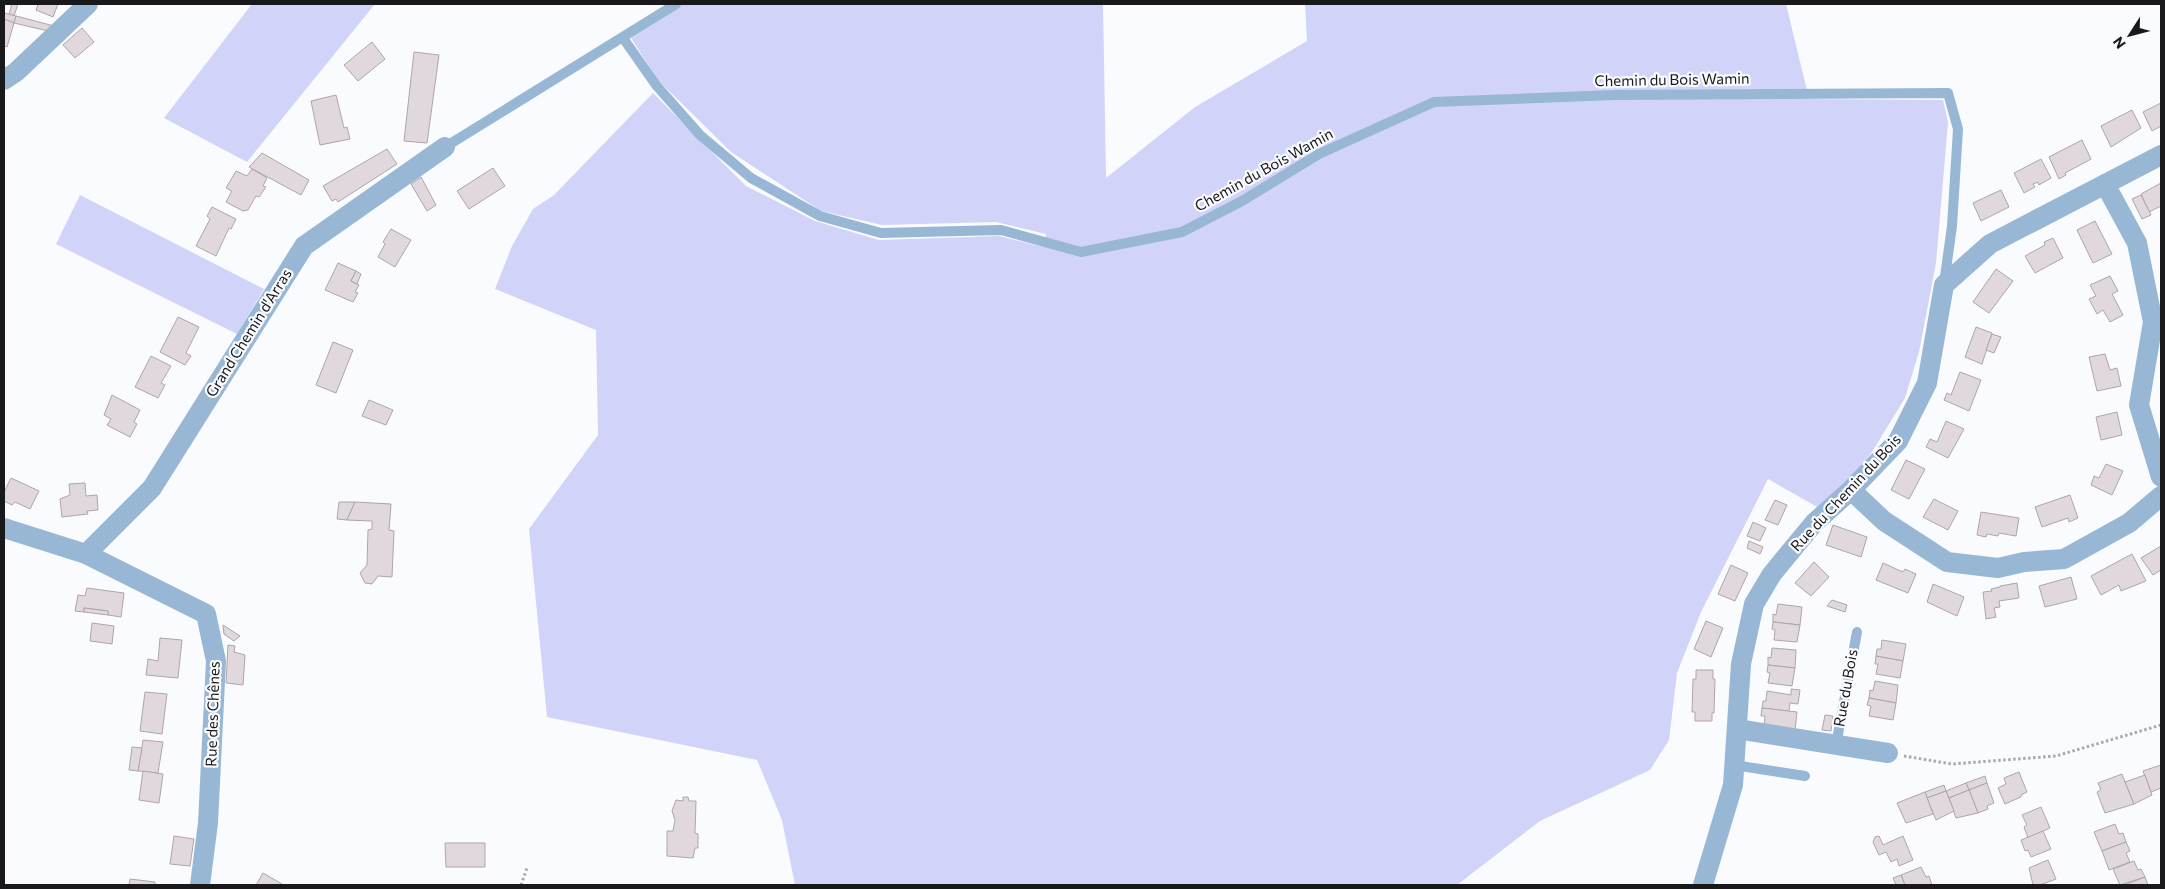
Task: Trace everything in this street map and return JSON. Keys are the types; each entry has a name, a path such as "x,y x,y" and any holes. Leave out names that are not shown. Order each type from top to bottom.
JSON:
{"street":[{"path":"4,80 16,72 88,4"},
{"name":"Grand Chemin d'Arras","path":"86,554 152,488 304,246 445,147"},
{"path":"1944,285 1990,244 2161,155"},
{"path":"2104,184 2137,243 2153,322 2139,405 2161,477"},
{"name":"Rue du Chemin du Bois","path":"1703,885 1733,785 1741,664 1754,604 1772,574 1814,523 1851,490 1898,441 1927,383 1944,285"},
{"path":"1851,490 1884,521 1947,562 1998,568 2024,562 2064,559 2129,523 2161,496"},
{"name":"Rue des Chênes","path":"4,528 86,554 206,614 216,660 208,823 200,885"},
{"name":"Rue du Bois","path":"1737,729 1888,753"}],"lane":[{"path":"445,147 506,107 623,38 676,4"},
{"name":"Chemin du Bois Wamin","path":"623,38 656,85 700,135 752,178 820,216 881,233 1001,230 1081,252 1182,232 1242,202 1319,154 1434,102 1614,95 1948,93 1958,129 1952,226 1944,285"},
{"name":"Rue du Bois","path":"1836,745 1857,632"},
{"path":"1734,765 1805,776"}],"path":[{"path":"1888,753 1952,764 2056,756 2161,726"},
{"path":"521,885 527,868"}],"shaded area":[{"path":"252,4 375,4 247,162 164,118"},
{"path":"683,4 1103,4 1106,178 1195,107 1307,41 1305,4 1786,4 1809,99 1943,100 1948,122 1936,263 1919,352 1905,398 1872,452 1846,483 1819,508 1768,479 1701,612 1677,673 1669,740 1650,770 1540,821 1457,885 795,885 782,820 757,760 547,717 529,529 598,435 596,330 495,289 512,246 533,209 554,195 653,93 746,186 815,221 879,240 999,236 1044,247 1046,234 996,222 882,225 821,211 731,152 658,80 631,38"},
{"path":"80,195 264,289 237,334 56,244"}],"building":[{"path":"12,4 18,4 14,16 9,14"},
{"path":"38,4 58,4 53,17 36,10"},
{"path":"4,13 16,16 14,23 4,19"},
{"path":"16,16 54,26 48,31 14,23"},
{"path":"4,19 14,23 7,47 4,46"},
{"path":"82,28 94,42 75,58 63,45"},
{"path":"372,42 385,59 358,81 344,65"},
{"path":"414,52 439,55 427,143 404,141"},
{"path":"336,95 344,128 347,127 350,139 320,145 311,101"},
{"path":"2161,103 2161,126 2152,131 2143,112"},
{"path":"2132,110 2141,128 2111,147 2101,126"},
{"path":"2082,140 2091,159 2065,173 2066,175 2059,179 2049,157"},
{"path":"387,149 397,164 338,202 336,199 332,201 323,186"},
{"path":"262,153 309,180 301,195 249,167"},
{"path":"2041,159 2051,178 2039,185 2038,182 2033,184 2035,187 2024,193 2014,173"},
{"path":"493,168 505,186 469,209 457,191"},
{"path":"252,169 267,178 263,186 266,187 259,197 256,196 248,210 243,211 226,202 232,191 226,188 236,171 247,176"},
{"path":"421,177 436,205 427,211 411,184"},
{"path":"2161,183 2161,206 2149,212 2141,194"},
{"path":"2001,190 2009,207 1981,221 1973,203"},
{"path":"2141,195 2151,215 2142,219 2132,199"},
{"path":"212,207 236,219 231,229 229,228 216,256 196,246 210,219 207,216"},
{"path":"2095,221 2112,254 2093,263 2077,230"},
{"path":"391,229 411,240 395,267 378,257 385,244 383,242"},
{"path":"2053,238 2063,258 2035,273 2025,256 2045,245 2044,242"},
{"path":"338,263 356,271 351,281 359,285 355,292 358,293 353,302 325,290"},
{"path":"1996,269 2013,281 1989,313 1973,302"},
{"path":"356,271 361,274 357,284 351,281"},
{"path":"2110,276 2118,291 2112,294 2123,315 2110,322 2103,310 2097,314 2089,299 2096,296 2090,285"},
{"path":"178,317 199,327 186,353 191,356 185,365 160,352"},
{"path":"1976,327 1992,333 1982,364 1965,357"},
{"path":"1992,334 2001,337 1994,353 1986,350"},
{"path":"333,342 353,350 336,393 316,385"},
{"path":"2105,354 2110,370 2117,368 2121,386 2097,391 2089,357"},
{"path":"151,356 171,366 161,383 165,385 158,398 135,387"},
{"path":"1960,372 1981,380 1969,411 1944,400 1947,393 1951,395"},
{"path":"112,395 140,410 134,422 137,424 130,437 107,425 111,419 104,415"},
{"path":"369,400 393,410 386,425 362,416"},
{"path":"2117,412 2122,435 2101,440 2096,417"},
{"path":"1946,421 1964,429 1948,458 1926,447 1930,439 1937,442"},
{"path":"1906,460 1925,469 1909,499 1891,490"},
{"path":"2106,464 2123,471 2112,495 2091,485 2094,476 2099,478"},
{"path":"11,478 39,491 30,509 15,502 12,505 4,501 4,492"},
{"path":"85,483 86,496 97,495 98,510 87,511 88,514 62,517 60,499 70,495 69,484"},
{"path":"2070,495 2078,518 2069,522 2068,518 2042,527 2035,507"},
{"path":"1934,499 1958,511 1948,530 1923,517"},
{"path":"1775,500 1787,505 1778,525 1765,520"},
{"path":"339,502 355,502 347,520 337,519"},
{"path":"355,502 391,504 389,530 394,531 392,577 378,576 372,584 365,583 360,573 367,565 368,530 372,529 372,521 347,520"},
{"path":"1981,512 2019,518 2016,536 1999,533 1998,536 1987,534 1986,537 1977,535"},
{"path":"1753,522 1766,528 1760,541 1747,536"},
{"path":"1833,525 1867,537 1861,557 1826,545"},
{"path":"1749,541 1763,547 1760,554 1747,548"},
{"path":"2161,546 2161,570 2153,575 2141,558"},
{"path":"2132,554 2146,581 2121,591 2119,585 2101,595 2091,576"},
{"path":"1814,562 1829,577 1811,596 1795,583"},
{"path":"1883,563 1903,572 1905,569 1916,574 1908,593 1876,580"},
{"path":"1731,565 1748,573 1735,601 1718,594"},
{"path":"2071,577 2077,599 2045,607 2039,586"},
{"path":"2017,583 2019,598 1999,601 2000,607 1994,608 1996,617 1986,619 1983,592"},
{"path":"1933,584 1964,597 1957,616 1927,602"},
{"path":"87,588 124,593 121,617 108,615 108,611 84,608 84,612 75,611 78,595 85,596"},
{"path":"1832,600 1847,605 1845,612 1827,606"},
{"path":"1778,604 1802,607 1800,625 1773,622 1773,614 1776,615"},
{"path":"84,608 108,611 108,615 84,612"},
{"path":"1706,621 1723,628 1711,657 1694,649"},
{"path":"1773,622 1800,625 1797,642 1774,640 1775,630 1772,629"},
{"path":"92,623 114,626 112,644 90,641"},
{"path":"223,625 240,636 234,641 224,634"},
{"path":"160,638 182,640 178,678 146,675 148,659 158,661"},
{"path":"1882,640 1906,644 1903,661 1876,656 1877,649 1881,649"},
{"path":"228,645 235,646 234,652 245,655 243,685 226,683"},
{"path":"1772,648 1796,650 1795,668 1768,665 1768,657 1771,658"},
{"path":"1876,656 1903,661 1900,678 1876,674 1878,664 1875,664"},
{"path":"1768,665 1795,668 1792,686 1768,683 1770,673 1767,672"},
{"path":"1696,670 1713,670 1713,679 1715,679 1712,721 1695,721 1695,712 1692,712 1693,679 1696,679"},
{"path":"1875,681 1898,685 1896,703 1869,698 1870,690 1873,691"},
{"path":"1791,689 1800,690 1798,704 1790,703 1789,711 1762,708 1763,701 1766,701 1767,691 1791,695"},
{"path":"145,692 167,694 162,734 140,731"},
{"path":"1869,698 1896,703 1893,720 1869,716 1871,706 1867,705"},
{"path":"1762,708 1797,712 1795,730 1764,727 1765,716 1761,716"},
{"path":"1825,715 1833,716 1831,731 1822,730"},
{"path":"143,740 163,742 158,773 138,771"},
{"path":"132,747 142,748 138,771 129,770"},
{"path":"2161,765 2161,788 2151,792 2143,771"},
{"path":"143,771 163,774 159,803 139,800"},
{"path":"2019,772 2027,792 2021,795 2021,797 2005,804 1998,788 2006,784 2004,778"},
{"path":"2122,774 2134,804 2105,813 2097,792 2101,790 2098,783"},
{"path":"2145,775 2152,795 2134,804 2125,782"},
{"path":"1985,776 1987,783 1969,790 1966,783"},
{"path":"1966,783 1969,790 1949,798 1946,791"},
{"path":"1987,783 1994,803 1987,806 1988,809 1978,813 1969,790"},
{"path":"1944,785 1946,791 1927,798 1925,792"},
{"path":"1969,790 1978,813 1956,818 1949,798"},
{"path":"1946,791 1954,811 1936,820 1927,798"},
{"path":"1925,792 1933,814 1906,823 1897,803"},
{"path":"683,797 688,797 689,801 696,801 695,833 698,834 698,848 695,848 693,858 667,856 667,831 673,831 675,820 672,811 676,800 683,801"},
{"path":"2041,807 2050,828 2028,838 2024,827 2027,825 2022,815"},
{"path":"2115,824 2119,834 2123,833 2126,842 2102,851 2094,832"},
{"path":"2043,831 2051,849 2031,857 2028,850 2025,851 2021,840"},
{"path":"174,836 194,839 190,866 170,864"},
{"path":"1879,836 1883,845 1903,836 1913,860 1899,866 1897,859 1891,862 1886,852 1879,855 1873,842 1875,837"},
{"path":"2126,842 2130,851 2126,853 2130,862 2109,870 2102,851"},
{"path":"445,843 485,843 485,867 446,867"},
{"path":"2048,860 2056,879 2040,885 2033,885 2029,868"},
{"path":"2134,861 2138,870 2141,869 2145,877 2120,885 2113,869"},
{"path":"1921,867 1926,877 1929,876 1932,885 1905,885 1901,875"},
{"path":"263,873 282,884 256,885"},
{"path":"1901,875 1905,885 1896,885 1893,878"},
{"path":"2145,877 2148,885 2124,885"},
{"path":"130,879 155,882 155,885 129,885"}]}
